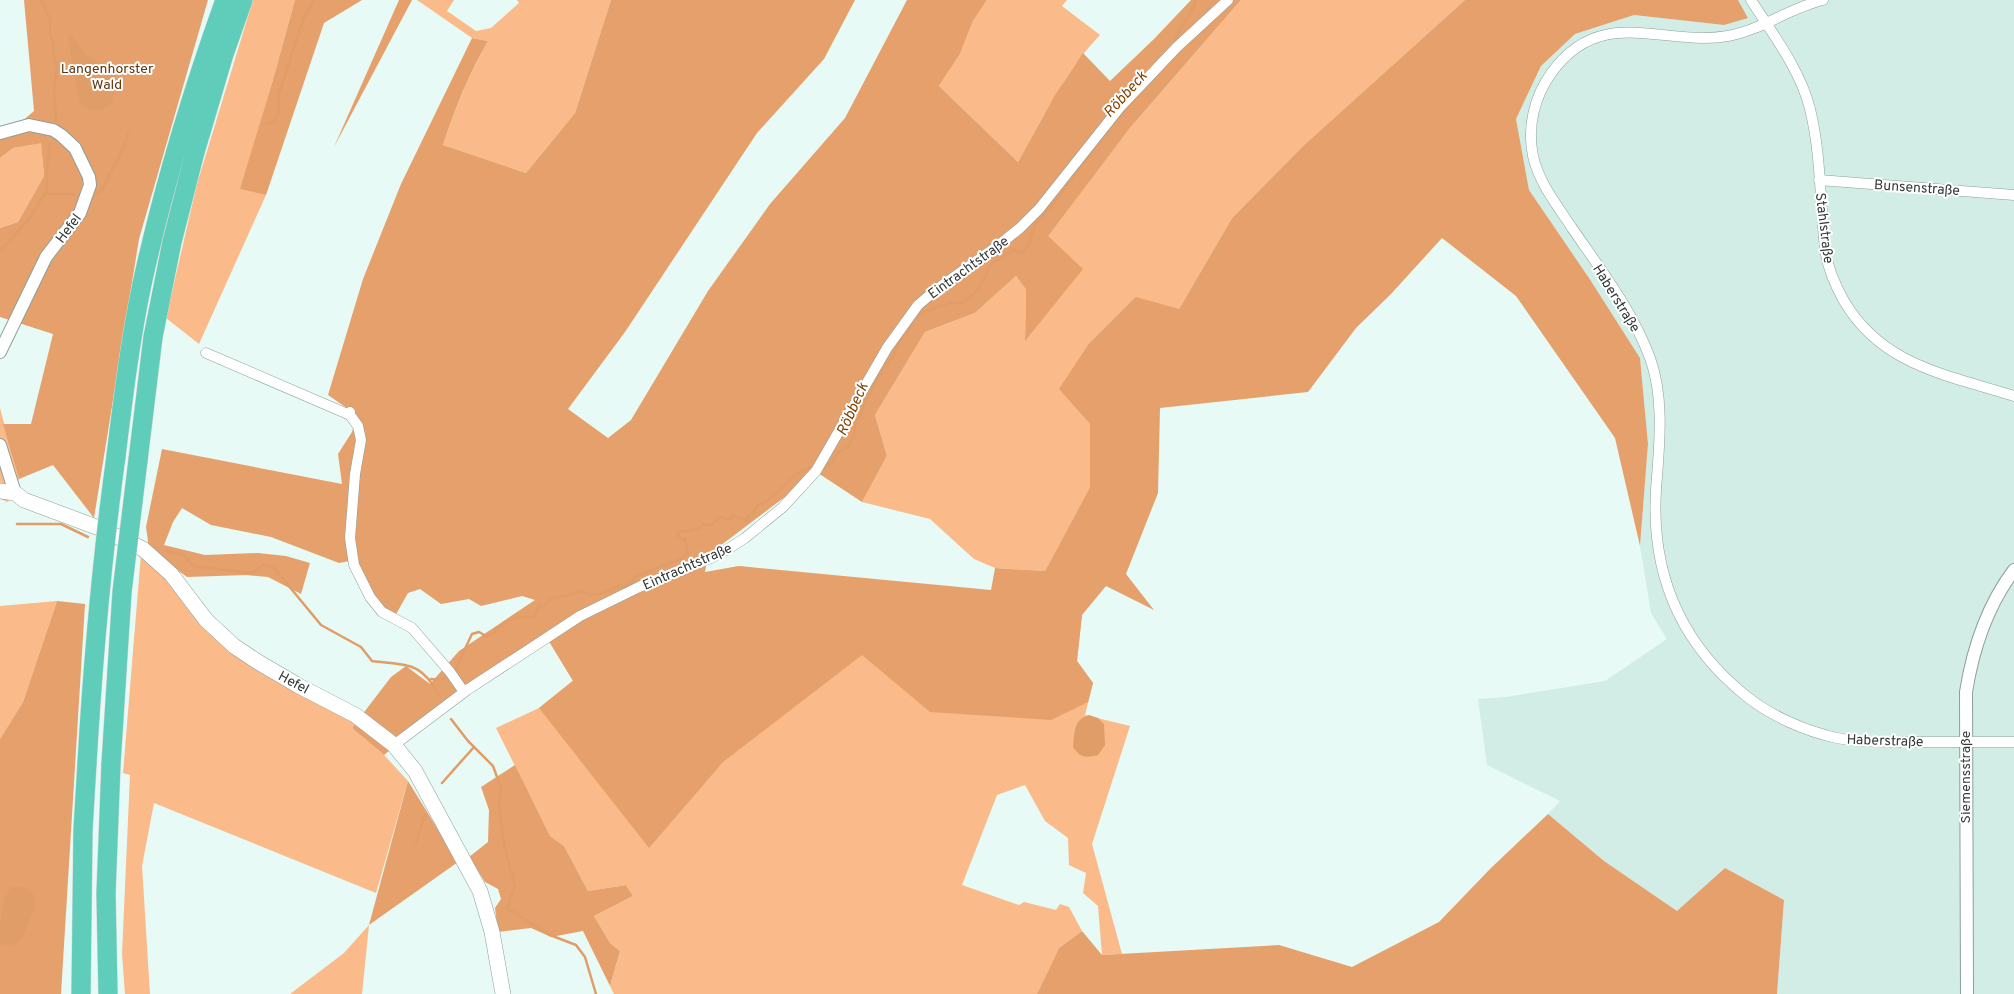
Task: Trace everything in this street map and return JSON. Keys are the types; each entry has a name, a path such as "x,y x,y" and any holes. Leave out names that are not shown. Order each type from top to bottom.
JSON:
{"highway":[{"path":"81,994 83,830 92,680 116,456 133,333 153,236 208,48 225,0"},
{"path":"108,994 106,893 111,764 122,592 154,337 168,261 196,152 224,54 243,0"}],"main road":[{"path":"0,491 16,493"},
{"name":"Hefel","path":"16,493 24,500 99,528 143,549 171,574 206,620 234,646 279,674 355,715 394,745 416,771 480,891 490,925 503,994"}],"street":[{"name":"Eintrachtstraße","path":"394,745 464,692 580,616 639,587 711,558 728,549 745,538 783,507 816,471 887,348 918,305 1020,228 1039,209 1122,106 1177,47 1228,0"},
{"name":"Stahlstraße","path":"1751,0 1802,85 1810,107 1825,251 1832,274 1848,308 1865,329 1888,349 1917,366 2014,396"},
{"name":"Haberstraße","path":"1822,0 1784,13 1765,23 1738,33 1717,37 1701,38 1630,31 1615,32 1586,43 1566,57 1553,70 1543,88 1531,121 1534,158 1549,192 1633,319 1652,364 1659,404 1656,515 1664,579 1684,626 1702,652 1719,672 1746,696 1782,718 1822,734 1855,741 2014,742"},
{"name":"Hefel","path":"0,133 29,125 53,130 75,148 89,177 90,185 80,212 46,257 0,352"},
{"name":"Bunsenstraße","path":"1819,180 2014,195"},
{"path":"206,353 350,413 358,426 360,440 355,474 350,538 354,565 370,597 382,612 412,628 450,672 464,692"},
{"path":"0,445 16,493"},
{"name":"Siemensstraße","path":"1967,994 1966,692 1975,647 1989,613 2014,570"}],"shaded area":[{"path":"253,0 295,0 241,189 266,195 199,344 166,318 197,184"},
{"path":"417,0 454,0 447,11 476,31 491,28 519,3 517,0 611,0 575,113 526,173 443,145 463,92 488,41 472,38"},
{"path":"987,0 1067,0 1062,6 1100,35 1065,79 1018,162 939,86 960,54 973,21"},
{"path":"1241,0 1465,0 1303,146 1232,218 1179,309 1060,389 1090,424 1090,487 1045,571 995,568 974,559 930,519 862,502 887,456 875,415 925,332 975,313 1016,276 1026,288 1025,339 1047,236 1130,128"},
{"path":"1738,0 2014,0 2014,994 1777,994 1784,900 1725,868 1677,911 1604,861 1548,814 1560,801 1487,765 1478,699 1506,697 1605,681 1667,639 1651,613 1640,546 1648,444 1640,358 1589,278 1529,190 1516,119 1541,66 1575,34 1634,15 1724,25 1748,17"},
{"path":"71,35 81,49 93,59 106,66 114,75 116,84 112,104 103,109 92,110 80,104 68,37"},
{"path":"41,142 44,176 18,222 0,228 0,158 13,148"},
{"path":"0,408 19,479 8,502 0,499"},
{"path":"141,554 206,620 359,718 352,728 384,755 408,781 376,893 154,803 142,866 150,994 125,994 122,954 130,775 123,773"},
{"path":"739,566 923,589 1082,615 1077,661 1093,683 1085,715 1130,726 1092,844 1122,954 1102,955 1098,906 1083,893 1086,873 1069,865 1068,838 1045,821 1025,785 997,795 962,885 1019,905 1024,902 1056,910 1060,904 1069,907 1082,931 1059,948 1037,994 614,994 610,986 620,951 610,943 594,916 633,896 626,885 588,891 564,846 550,836 496,728 539,708 705,573"},
{"path":"57,601 23,702 0,739 0,606"},
{"path":"1089,715 1098,718 1104,724 1105,745 1098,755 1087,757 1078,753 1073,747 1077,723"},
{"path":"11,887 26,887 34,895 35,905 23,937 13,946 3,945 0,942 3,906"},
{"path":"369,925 362,994 290,994 344,953"}],"green space":[{"name":"Langenhorster Wald","path":"24,0 208,0 139,239 94,518 53,465 19,479 3,424 31,424 53,334 0,317 0,228 18,222 44,176 41,143 13,148 0,158 0,140 34,111"},
{"path":"295,0 362,0 324,23 266,195 240,189"},
{"path":"399,0 412,0 334,147"},
{"path":"611,0 855,0 824,59 757,133 625,332 568,409 608,438 631,420 708,291 770,204 845,118 907,0 987,0 973,21 960,54 939,86 1018,162 1055,95 1083,53 1110,81 1191,0 1241,0 1130,128 1048,236 1083,269 1025,341 1026,289 1016,276 975,313 925,332 875,415 887,456 862,502 812,469 802,484 708,555 705,572 739,566 991,590 995,568 1045,571 1090,487 1090,424 1059,389 1088,345 1136,297 1179,309 1232,218 1303,146 1465,0 1738,0 1748,18 1724,25 1634,15 1575,34 1541,66 1516,119 1529,190 1589,278 1640,358 1648,444 1640,546 1615,438 1516,296 1442,238 1391,294 1356,328 1308,392 1160,408 1158,493 1126,574 1154,610 1106,586 1082,615 1077,661 1093,683 1088,702 1051,720 930,712 862,655 723,762 649,848 539,708 573,681 545,635 440,710 384,755 352,728 391,677 406,666 430,684 459,651 535,600 522,596 481,606 469,599 441,604 420,589 408,593 395,616 375,601 355,560 339,563 271,537 211,525 182,508 173,522 164,545 205,555 258,553 286,556 310,563 301,594 268,577 246,575 187,577 149,549 146,527 162,449 342,484 338,454 352,432 357,415 328,395 363,279 401,184 472,38 488,41 463,92 443,145 526,173 575,113"},
{"path":"57,601 85,604 61,994 0,994 0,739 23,702"},
{"path":"515,765 550,836 564,846 588,891 626,885 633,896 594,916 610,943 620,951 610,986 583,931 551,937 531,928 498,932 495,908 501,899 498,889 485,882 469,857 488,842 489,810 481,787"},
{"path":"408,781 458,862 369,925"},
{"path":"1548,814 1604,861 1677,911 1725,868 1784,900 1777,994 1037,994 1059,948 1082,931 1102,955 1279,945 1352,967 1439,922 1490,869"}],"waterway":[{"path":"41,0 50,19 50,35 54,43 53,53 57,69 54,89 56,121"},
{"path":"269,123 274,122 279,113 279,94 304,17 314,0"},
{"name":"Röbbeck","path":"1174,41 1196,0"},
{"name":"Röbbeck","path":"1153,79 1178,53"},
{"name":"Röbbeck","path":"823,467 832,463 838,453 848,447 854,435 856,421 859,418 865,401 883,369 892,358 899,342 908,332 912,321 925,311 953,302 962,303 979,289 992,263 1014,250 1022,253 1029,245 1035,225 1054,203 1117,119 1143,90"},
{"path":"96,194 101,192 123,149 128,134"},
{"path":"0,251 29,219 47,190 47,165 50,144"},
{"path":"44,194 74,194"},
{"name":"Röbbeck","path":"455,670 472,634 479,632 486,636 494,633 497,628 507,621 520,617 533,617 539,605 543,607 553,597 566,596 580,591 597,594 621,585 624,587 631,583 636,576 683,558 688,553 685,540 679,537 677,533 700,528 704,524 712,525 720,517 730,520 733,515 747,521 748,516 752,514 758,505 773,497 793,477 807,468 815,467"},
{"path":"17,524 61,524 88,537"},
{"path":"166,551 184,555 193,566 252,573 263,565 274,568 321,625 361,647 372,661 405,665 420,671 426,676 440,696"},
{"name":"Röbbeck","path":"431,679 441,680 447,677"},
{"path":"451,719 468,741 493,766 501,788 499,807 504,844 515,887 507,908 550,935 576,945 585,957 596,994"},
{"path":"442,783 474,747"},
{"path":"416,842 425,815"}]}
